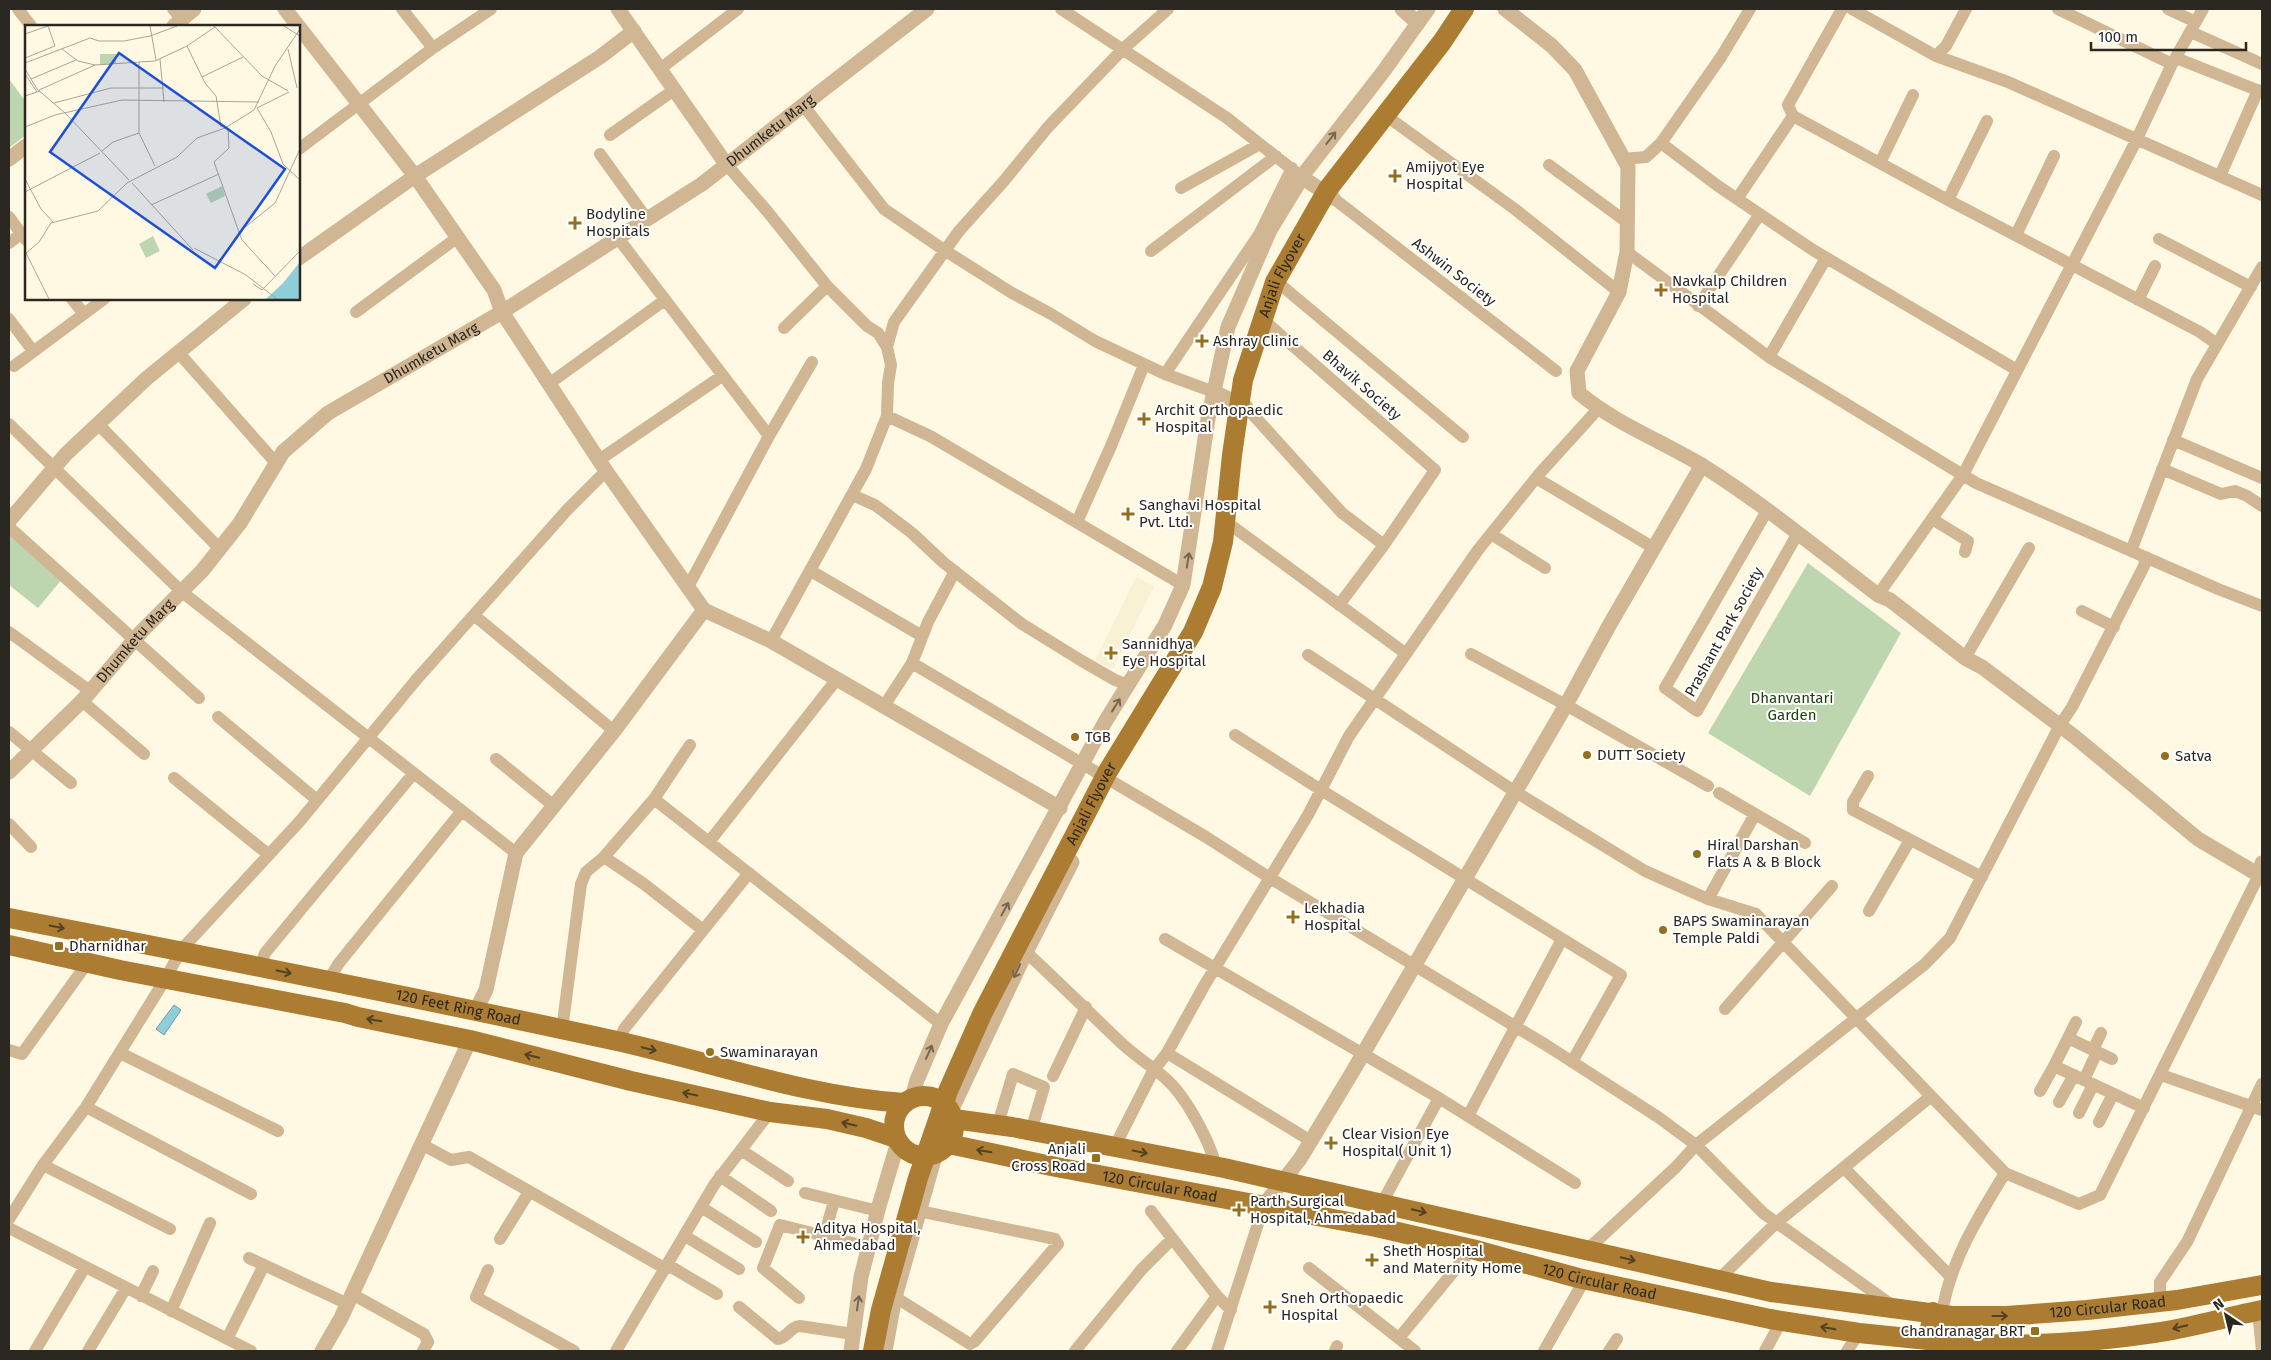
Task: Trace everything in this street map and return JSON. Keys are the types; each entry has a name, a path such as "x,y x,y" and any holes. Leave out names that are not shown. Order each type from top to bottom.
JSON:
{"main road":[{"name":"Anjali Flyover","path":"857,1343 918,1139 950,1054 994,962 1077,803 1182,626 1200,583 1211,540 1220,454 1231,377 1249,317 1265,277 1277,251 1319,181 1450,9"},
{"name":"Anjali Flyover","path":"873,1351 881,1310 918,1178 952,1083 983,1012 1108,771 1193,632 1212,588 1223,542 1232,455 1243,380 1275,282 1328,189 1442,42 1464,9"},
{"name":"120 Feet Ring Road","path":"9,918 181,950 476,1010 619,1042 824,1092 878,1101 908,1100"},
{"name":"120 Feet Ring Road","path":"9,945 470,1040 631,1081 770,1112 827,1119 866,1128 897,1140"},
{"path":"930,1096 946,1104 953,1115 955,1128 942,1149 924,1157 911,1154 897,1140 893,1129 894,1119 908,1100 930,1096"},
{"name":"120 Circular Road","path":"953,1115 1216,1166 1772,1292 1896,1309 1942,1314 2006,1316 2160,1302 2262,1285"},
{"name":"120 Circular Road","path":"942,1149 1056,1167 1376,1227 1472,1249 1585,1279 1782,1320 1928,1346 2078,1342 2110,1344 2260,1310"},
{"path":"1942,1314 1961,1346"},
{"path":"1928,1346 1942,1314"}],"street":[{"path":"18,9 31,25"},
{"path":"176,18 194,9"},
{"path":"285,9 298,25"},
{"path":"402,9 433,48"},
{"path":"300,148 433,48 491,9"},
{"path":"618,9 726,164 767,211 827,286 861,321 878,333 887,347 891,365 888,383 888,416 866,469 771,641"},
{"path":"660,69 738,9"},
{"name":"Dhumketu Marg","path":"9,772 86,696 135,639 202,571 240,522 283,452 328,413 502,312 702,184 927,9"},
{"path":"1061,9 1227,118 1297,173 1333,198"},
{"path":"887,347 894,322 944,250 1048,127 1123,49 1168,9"},
{"path":"1402,9 1418,23"},
{"path":"1165,374 1297,173 1428,9"},
{"path":"953,1115 1026,952 1113,781 1206,624 1232,526 1246,406 1275,300 1320,215 1474,9"},
{"path":"1308,656 1514,791 1645,871 1708,899 1756,914 2005,1173 2079,1204 2100,1195 2261,871 2198,839 2060,725 1982,667 1965,658 1890,600 1878,595 1768,509 1702,465 1598,409 1579,393 1577,371 1619,292 1627,252 1628,167 1575,70 1552,46 1504,9"},
{"path":"1623,159 1646,157 1661,142 1721,57 1750,9"},
{"path":"1842,9 1788,105 1793,116 1948,200 2200,332 2218,344"},
{"path":"1852,9 1936,56 2008,82 2262,195"},
{"path":"1936,56 1946,46 1966,9"},
{"path":"2058,9 2174,61 2260,91 2220,176"},
{"path":"2168,9 2193,27 2262,64"},
{"path":"1878,595 1963,475 2070,264 2136,140 2174,61 2203,9"},
{"path":"300,27 415,176 458,237 494,290 502,312 603,466 704,610 771,641 1060,808"},
{"path":"300,257 415,176 600,57 634,30"},
{"path":"610,135 674,90"},
{"path":"1880,163 1913,95"},
{"path":"803,105 884,209 944,250 1012,293 1095,341 1144,365 1246,406 1342,513 1384,545 1339,605"},
{"path":"1737,199 1793,116"},
{"path":"1392,120 1516,210 1619,292"},
{"path":"1948,200 1988,121"},
{"path":"1661,142 1737,199 1826,258 2017,370"},
{"path":"1181,188 1260,144"},
{"path":"9,159 25,147"},
{"path":"600,154 647,219"},
{"path":"1151,251 1276,156"},
{"path":"2016,236 2054,156"},
{"path":"1549,165 1628,223"},
{"path":"908,1100 942,1024 1105,722 1165,625 1183,585 1208,419 1228,327 1297,173"},
{"name":"Ashwin Society","path":"1333,198 1556,372"},
{"path":"1698,306 1760,214"},
{"path":"9,217 24,237 9,244"},
{"path":"356,312 458,237"},
{"path":"618,238 769,436"},
{"path":"2159,239 2251,287"},
{"path":"1627,252 1769,357 1976,483 2146,558 2262,606"},
{"path":"1769,357 1826,258"},
{"path":"2138,300 2155,266"},
{"path":"2131,551 2197,379 2262,267"},
{"path":"784,328 827,286"},
{"path":"1282,286 1463,438"},
{"path":"73,300 84,314"},
{"path":"14,366 103,300"},
{"path":"9,521 54,468 98,424 147,378 243,300"},
{"path":"550,384 665,300"},
{"path":"9,319 33,352"},
{"name":"Bhavik Society","path":"1268,324 1435,470 1384,545"},
{"path":"178,352 276,463"},
{"path":"688,587 769,436 812,362"},
{"path":"1078,522 1112,446 1144,365"},
{"path":"9,1219 43,1165 86,1107 120,1054 181,950 317,800 416,680 475,616 603,466 722,376"},
{"path":"1115,1146 1154,1071 1270,878 1321,790 1349,736 1405,653 1491,534 1536,478 1598,409"},
{"path":"888,416 930,436 1183,585"},
{"path":"9,424 182,592 461,812 516,853"},
{"path":"98,424 220,549"},
{"path":"2173,440 2262,478"},
{"path":"1217,1351 1264,1205 1300,1159 1362,1055 1514,791 1566,705 1702,465"},
{"path":"2162,469 2221,494 2235,491 2262,506"},
{"path":"1536,478 1654,548"},
{"path":"852,495 875,505 912,533 955,571 1022,624 1090,666 1128,685"},
{"name":"Prashant Park society","path":"1768,509 1665,688 1697,711 1798,533"},
{"path":"1932,519 1968,541 1965,552"},
{"path":"1232,526 1405,653"},
{"path":"9,528 199,698"},
{"path":"1491,534 1545,568"},
{"path":"1965,658 2028,548"},
{"path":"1588,1250 1676,1167 1696,1145 1924,964 1950,938 2060,725 2072,708 2144,566 2146,558"},
{"path":"811,571 922,636"},
{"path":"884,706 912,663 922,636 955,571"},
{"path":"476,1010 486,990 516,853 614,730 704,610"},
{"path":"2082,611 2114,626"},
{"path":"475,616 614,730"},
{"path":"9,632 86,696 144,754"},
{"path":"1471,654 1566,705 1708,786"},
{"path":"912,663 1206,837 1514,1026 1658,1117 1696,1145 1763,1213 1896,1309"},
{"path":"709,842 837,679"},
{"path":"218,717 317,800"},
{"path":"9,732 71,783"},
{"path":"1235,735 1621,975 1572,1062"},
{"path":"562,1030 581,884 586,872 604,857 654,800 690,745"},
{"path":"496,759 554,806"},
{"path":"260,967 265,953 414,774"},
{"path":"1868,776 1853,802 1853,810 1982,877"},
{"path":"174,778 269,855"},
{"path":"1719,793 1805,843"},
{"path":"654,800 942,1024"},
{"path":"328,981 339,963 461,812"},
{"path":"1708,899 1755,814"},
{"path":"9,824 31,847"},
{"path":"1869,911 1910,840"},
{"path":"604,857 644,884 703,930"},
{"path":"619,1042 624,1029 749,873"},
{"path":"1725,1009 1832,886"},
{"path":"1165,939 1439,1098 1575,1183"},
{"path":"1468,1116 1514,1026 1562,939"},
{"path":"1026,952 1086,1007 1118,1040 1165,1078 1180,1096 1212,1148 1216,1166"},
{"path":"9,1050 22,1054 88,962"},
{"path":"1053,1076 1086,1007"},
{"path":"2040,1092 2076,1022"},
{"path":"2079,1113 2084,1080 2101,1034"},
{"path":"2068,1038 2112,1059"},
{"path":"322,1351 350,1299 470,1040"},
{"path":"1167,1052 1311,1141"},
{"path":"120,1054 278,1131"},
{"path":"2054,1066 2144,1108"},
{"path":"998,1124 1013,1074 1044,1087 1031,1130"},
{"path":"2161,1075 2257,1108"},
{"path":"2059,1102 2084,1080"},
{"path":"2160,1302 2160,1282 2187,1242 2257,1108 2262,1084"},
{"path":"2099,1122 2113,1094"},
{"path":"1718,1280 1776,1223 1930,1097"},
{"path":"1382,1203 1439,1098"},
{"path":"86,1107 251,1194"},
{"path":"616,1351 720,1176 770,1112"},
{"path":"851,1351 857,1343 862,1277 897,1140"},
{"path":"421,1144 451,1160 469,1157 529,1192 717,1294"},
{"path":"885,1351 895,1297 919,1211 942,1149"},
{"path":"741,1150 788,1181"},
{"path":"43,1165 170,1229"},
{"path":"1844,1168 1951,1276"},
{"path":"1942,1314 1946,1289 1972,1228 2005,1173"},
{"path":"720,1176 771,1211"},
{"path":"500,1239 529,1192"},
{"path":"805,1193 878,1211"},
{"path":"827,1226 834,1200"},
{"path":"701,1207 756,1242"},
{"path":"895,1297 970,1344 974,1342 1058,1244 1055,1239 919,1211"},
{"path":"1151,1211 1217,1296 1231,1310"},
{"path":"171,1311 210,1223"},
{"path":"799,1298 763,1268 780,1225 869,1247"},
{"path":"9,1228 251,1351"},
{"path":"685,1236 739,1269"},
{"path":"1075,1351 1142,1269 1172,1239"},
{"path":"1399,1338 1472,1249"},
{"path":"249,1258 350,1299 424,1334 428,1342 423,1351"},
{"path":"227,1339 264,1265"},
{"path":"35,1351 85,1267"},
{"path":"1309,1268 1414,1351"},
{"path":"488,1270 476,1296 574,1351"},
{"path":"142,1296 153,1271"},
{"path":"1544,1351 1585,1279"},
{"path":"88,1351 126,1288"},
{"path":"1177,1351 1217,1296"},
{"path":"739,1307 778,1339 782,1339 794,1327 800,1326 857,1343"},
{"path":"2260,1310 2262,1351"},
{"path":"1765,1351 1782,1320"},
{"path":"1847,1351 1859,1333"},
{"path":"1609,1351 1616,1339"}],"shaded area":[{"path":"1136,577 1154,586 1113,669 1095,661"}],"green space":[{"path":"9,79 25,101 25,136 9,148"},
{"path":"9,533 63,578 38,608 9,585"},
{"name":"Dhanvantari Garden","path":"1808,563 1901,633 1810,796 1708,733"}],"water":[{"path":"174,1005 181,1010 164,1035 156,1029"}],"place":[{"name":"Amijyot Eye Hospital","path":"1395,176"},
{"name":"Bodyline Hospitals","path":"575,223"},
{"name":"Navkalp Children Hospital","path":"1661,290"},
{"name":"Ashray Clinic","path":"1202,341"},
{"name":"Archit Orthopaedic Hospital","path":"1144,419"},
{"name":"Sanghavi Hospital Pvt. Ltd.","path":"1128,514"},
{"name":"Sannidhya Eye Hospital","path":"1111,653"},
{"name":"TGB","path":"1075,737"},
{"name":"DUTT Society","path":"1587,755"},
{"name":"Satva","path":"2165,756"},
{"name":"Hiral Darshan Flats A & B Block","path":"1697,854"},
{"name":"Lekhadia Hospital","path":"1293,917"},
{"name":"BAPS Swaminarayan Temple Paldi","path":"1663,930"},
{"name":"Dharnidhar","path":"59,946"},
{"name":"Swaminarayan","path":"710,1052"},
{"name":"Clear Vision Eye Hospital( Unit 1)","path":"1331,1143"},
{"name":"Anjali Cross Road","path":"1096,1158"},
{"name":"Parth Surgical Hospital, Ahmedabad","path":"1239,1210"},
{"name":"Aditya Hospital, Ahmedabad","path":"803,1237"},
{"name":"Sheth Hospital and Maternity Home","path":"1372,1260"},
{"name":"Sneh Orthopaedic Hospital","path":"1270,1307"},
{"name":"Chandranagar BRT","path":"2035,1331"}]}
